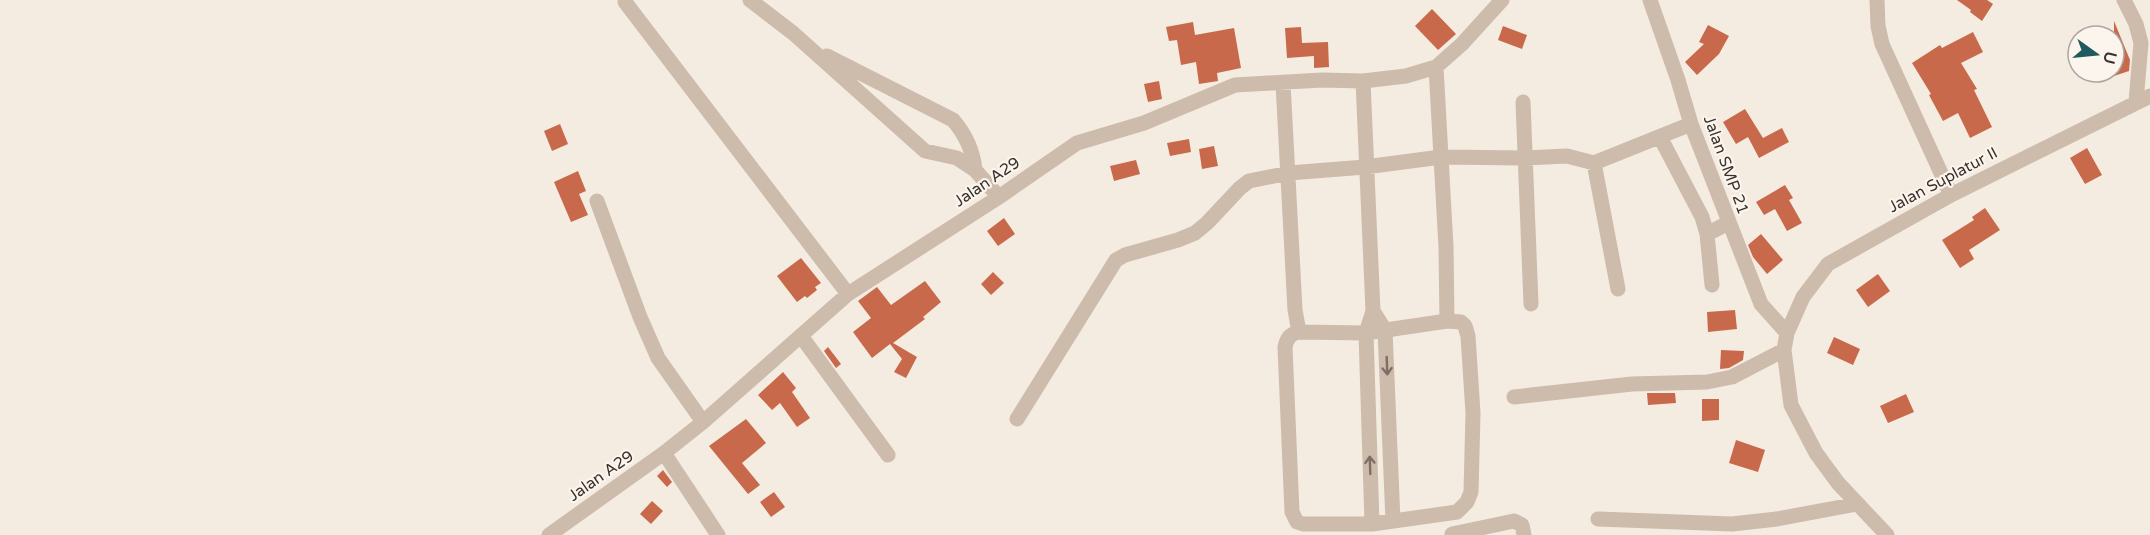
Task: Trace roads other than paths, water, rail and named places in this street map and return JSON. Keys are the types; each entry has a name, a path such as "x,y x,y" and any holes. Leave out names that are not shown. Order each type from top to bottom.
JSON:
{"street":[{"path":"750,0 808,47 925,151 957,158 975,170 999,197"},
{"name":"Jalan A29","path":"549,535 664,453 703,422 848,294 999,197 1077,143 1144,123 1235,85 1322,80 1363,81 1406,76 1436,67 1462,44 1503,0"},
{"name":"Jalan SMP 21","path":"1650,0 1691,124 1761,304 1787,333"},
{"path":"1877,0 1878,26 1882,44 1951,195"},
{"path":"2124,0 2136,24 2141,43 2143,99"},
{"path":"625,2 848,294"},
{"path":"808,47 953,120 965,134 974,159 975,170"},
{"path":"1436,67 1447,321"},
{"path":"1363,81 1373,311 1366,333 1372,524"},
{"path":"1283,84 1295,310 1299,332"},
{"name":"Jalan Suplatur II","path":"1877,532 1816,453 1791,405 1784,350 1787,333 1803,297 1828,264 1951,195 2143,99"},
{"path":"1523,102 1531,304"},
{"path":"1017,419 1108,269 1116,260 1125,255 1195,233 1207,224 1249,181 1289,173 1441,157 1567,156 1594,163 1691,124"},
{"path":"1660,137 1702,217 1707,234 1712,285"},
{"path":"1594,163 1618,289"},
{"path":"597,201 640,317 658,358 703,422"},
{"path":"1707,234 1728,223"},
{"path":"1373,311 1385,330 1393,521"},
{"path":"1447,321 1461,322 1468,336 1473,413 1472,492 1467,502 1457,512 1372,524 1303,524 1298,522 1294,519 1292,512 1285,347 1287,339 1299,332 1366,333 1385,330 1447,321"},
{"path":"801,336 888,455"},
{"path":"1514,397 1632,384 1707,382 1732,376 1784,350"},
{"path":"664,453 718,535"},
{"path":"1598,519 1732,524 1777,519 1857,504"},
{"path":"1447,535 1514,520 1522,525 1524,535"}]}
